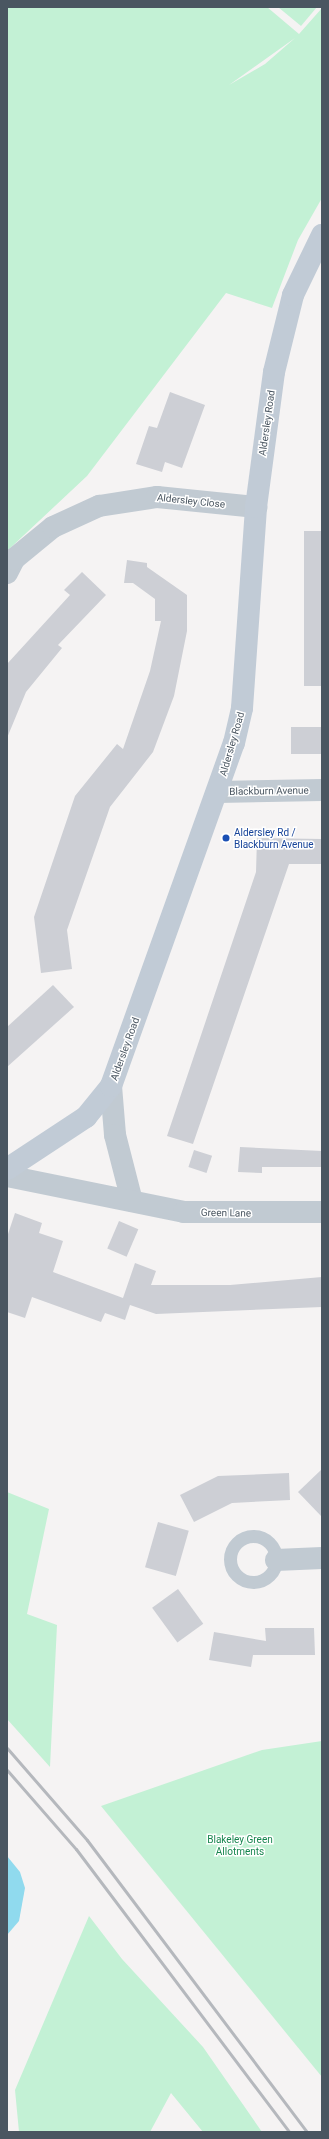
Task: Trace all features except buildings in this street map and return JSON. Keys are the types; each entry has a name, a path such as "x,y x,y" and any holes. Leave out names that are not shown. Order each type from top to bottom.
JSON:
{"street":[{"name":"Aldersley Road","path":"7,1169 86,1117 112,1086 217,792 242,708 256,507 280,340 293,295 322,235"},
{"name":"Aldersley Close","path":"7,573 14,559 53,527 99,506 157,496 256,507"},
{"name":"Blackburn Avenue","path":"217,792 322,790"},
{"path":"112,1086 115,1135 132,1201"},
{"name":"Green Lane","path":"7,1176 184,1212 220,1215 322,1212"},
{"path":"276,1560 322,1558"}],"green space":[{"path":"7,7 267,7 299,34 322,8 322,198 298,240 272,308 226,293 87,476 7,551","holes":["295,38 265,64 229,85"]},
{"path":"278,7 317,7 301,26"},
{"path":"7,1492 49,1509 27,1614 57,1625 50,1767 7,1719"},
{"name":"Blakeley Green Allotments","path":"322,1741 322,2077 101,1806 262,1750"},
{"path":"89,1916 122,1959 203,2047 262,2132 203,2132 171,2093 150,2132 19,2132 15,2090"}],"water":[{"path":"7,1856 20,1872 25,1888 19,1921 7,1935"}],"railway":[{"path":"7,1748 87,1840 307,2132"},
{"path":"7,1770 76,1849 289,2132"}],"place":[{"name":"Aldersley Rd / Blackburn Avenue","path":"226,838"}]}
